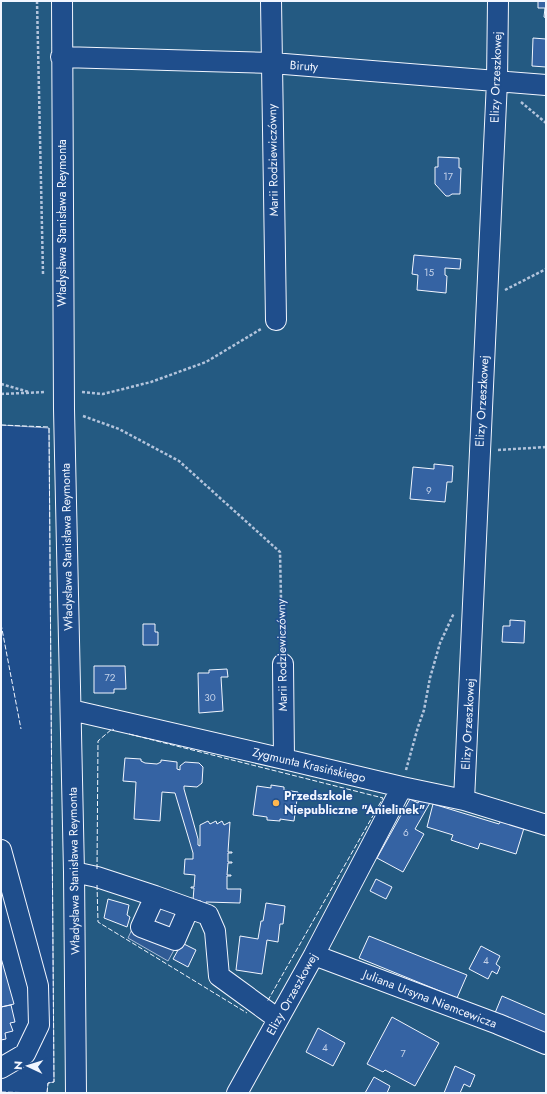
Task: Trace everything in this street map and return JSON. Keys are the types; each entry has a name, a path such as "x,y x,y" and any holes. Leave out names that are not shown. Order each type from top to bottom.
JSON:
{"street":[{"name":"Władysława Stanisława Reymonta","path":"62,1 61,57 64,399 74,872 76,1093"},
{"name":"Marii Rodziewiczówny","path":"271,1 276,320"},
{"name":"Elizy Orzeszkowej","path":"464,800 487,299 498,1"},
{"name":"Biruty","path":"61,57 272,63 546,85"},
{"name":"Marii Rodziewiczówny","path":"282,664 284,759"},
{"name":"Zygmunta Krasińskiego","path":"71,710 464,800 546,825"},
{"name":"Elizy Orzeszkowej","path":"237,1093 314,955 402,787"},
{"path":"1,850 38,986 39,1025 25,1054 1,1068"},
{"path":"74,872 97,877 208,915 214,931 220,976 278,1019"},
{"path":"155,896 141,927 175,940 189,908"},
{"name":"Juliana Ursyna Niemcewicza","path":"314,955 498,1024 546,1044"}],"path":[{"path":"487,299 546,269"},
{"path":"1,394 46,392 64,399 103,394 151,382 206,362 276,320"},
{"path":"1,384 32,393"},
{"name":"Marii Rodziewiczówny","path":"64,399 179,461 280,552 282,664"},
{"path":"480,452 546,447"},
{"path":"402,787 424,710 430,678 440,643 455,611"}],"shaded area":[{"path":"1,1 546,1 546,1093 47,1093 48,1083 54,1082 49,428 1,425"},
{"path":"152,886 198,906 168,961 128,938"}],"building":[{"path":"538,1 546,1 546,18 544,17 545,8 538,8"},
{"path":"533,38 546,39 546,67 532,66"},
{"path":"438,157 459,158 459,168 461,168 460,194 446,196 435,184 435,167 438,167"},
{"path":"414,255 461,259 460,269 445,268 445,275 447,276 446,293 417,290 418,275 412,274"},
{"path":"434,464 453,466 452,482 447,482 445,502 410,499 413,467 434,469"},
{"path":"510,620 525,621 524,643 502,642 503,626 510,626"},
{"path":"143,624 155,624 155,632 158,632 158,645 143,645"},
{"path":"94,666 125,666 126,689 114,689 114,693 94,693"},
{"path":"227,669 228,677 221,677 223,711 199,713 198,673 209,673 209,670"},
{"path":"125,758 141,759 141,761 145,763 157,764 161,762 161,760 177,762 177,769 180,770 180,766 185,762 199,763 203,767 202,783 197,787 184,786 198,839 198,845 200,846 200,825 208,821 210,824 216,821 217,824 222,821 224,825 230,822 228,852 232,853 228,853 228,862 232,863 228,863 227,875 231,876 227,876 227,889 241,889 240,903 206,902 206,907 200,907 201,901 191,901 193,900 194,888 191,887 194,887 195,875 184,874 185,859 193,859 193,853 175,793 162,792 160,821 134,819 136,782 123,781"},
{"name":"Przedszkole Niepubliczne \"Anielinek\"","path":"271,785 284,787 284,790 298,792 294,821 280,819 280,821 267,820 267,817 253,815 257,786 271,788"},
{"path":"422,796 431,801 415,829 424,834 403,872 377,858 410,799 418,803"},
{"path":"433,804 499,824 501,820 524,828 516,854 480,843 478,849 451,840 453,835 427,827"},
{"path":"376,879 392,887 386,899 370,891"},
{"path":"108,899 129,905 127,915 130,917 127,927 104,918"},
{"path":"266,903 285,906 283,924 280,924 278,942 267,940 262,974 236,970 240,936 258,939"},
{"path":"369,936 467,975 457,998 359,958"},
{"path":"182,943 196,950 188,967 173,959"},
{"path":"481,946 500,956 496,964 500,967 497,974 492,971 488,979 469,969"},
{"path":"1,958 14,1004 1,1007"},
{"path":"502,996 546,1015 546,1034 495,1013"},
{"path":"11,1005 15,1022 10,1023 13,1031 5,1033 6,1039 1,1040 1,1007"},
{"path":"392,1017 439,1043 415,1086 385,1070 383,1072 367,1064"},
{"path":"318,1028 345,1043 333,1066 306,1052"},
{"path":"455,1066 475,1075 470,1087 464,1084 460,1093 444,1093"},
{"path":"374,1077 390,1086 387,1093 365,1093"}],"fence":[{"path":"1,425 49,427 54,1082 48,1083 47,1093"},
{"path":"1,624 21,729"},
{"path":"97,869 98,741 112,729 114,730"},
{"path":"129,734 383,798 267,1002"},
{"path":"97,885 98,922 247,1013"},
{"path":"1,1092 41,1093"}],"place":[{"name":"Przedszkole Niepubliczne \"Anielinek\"","path":"276,803"}]}
